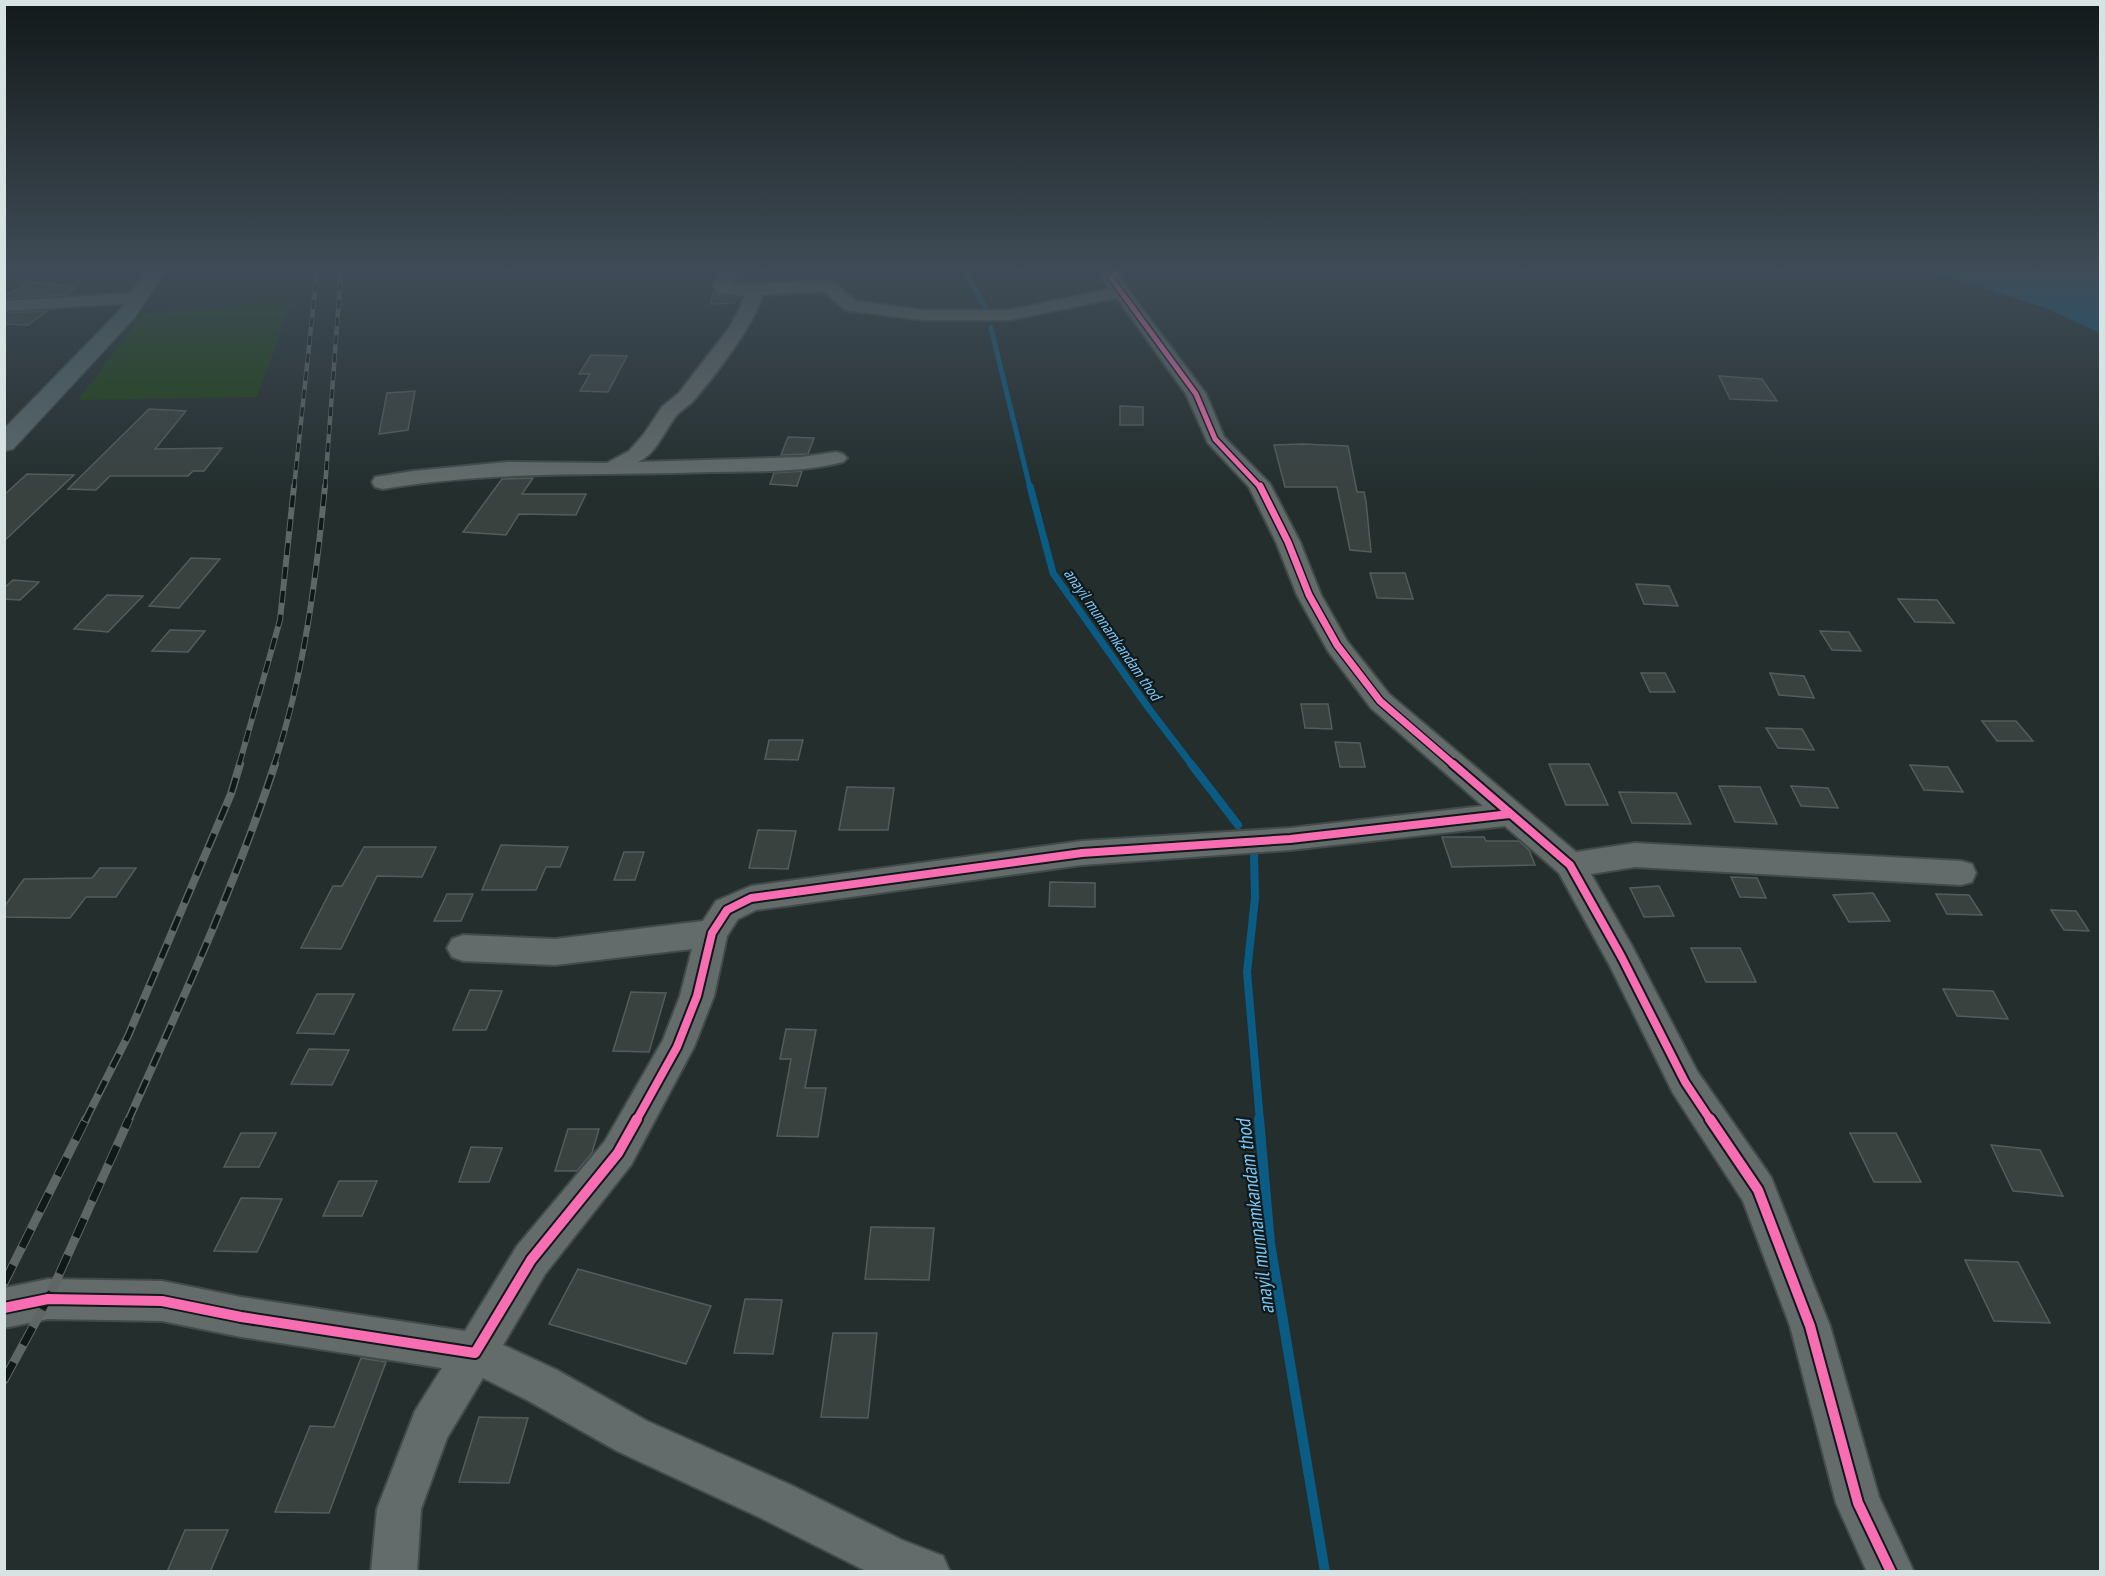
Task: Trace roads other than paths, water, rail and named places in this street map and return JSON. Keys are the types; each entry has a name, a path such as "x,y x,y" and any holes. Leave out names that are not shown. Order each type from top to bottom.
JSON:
{"main road":[{"path":"4,444 98,345"}],"street":[{"path":"612,469 620,462 636,455 652,438 669,411 686,397 726,345"},
{"path":"1162,345 1196,394 1215,439 1258,484 1288,542 1309,595 1337,645 1380,701 1570,865 1621,956 1685,1082 1758,1190 1810,1326 1858,1503 1891,1572"},
{"path":"382,482 507,468 612,469 802,463 836,458"},
{"path":"394,1572 399,1509 430,1426 531,1260 618,1153 677,1047 697,996 712,933 727,910 751,898 1082,853 1290,839 1510,814"},
{"path":"1570,865 1635,855 1961,873"},
{"path":"463,948 555,952 712,933"},
{"path":"4,1308 48,1299 162,1301 241,1317 475,1353 542,1385 632,1436 777,1502 893,1560 927,1572"}],"waterway":[{"name":"anayil munnamkandam thod","path":"995,345 1030,488"},
{"name":"anayil munnamkandam thod","path":"1030,486 1053,573 1147,706 1192,765"},
{"name":"anayil munnamkandam thod","path":"1191,764 1238,825"},
{"name":"anayil munnamkandam thod","path":"1254,855 1255,898 1247,972 1260,1121"},
{"name":"anayil munnamkandam thod","path":"1259,1119 1270,1243 1325,1572"}],"railway":[{"path":"294,488 309,345"},
{"path":"325,488 336,345"},
{"path":"239,765 280,620 294,486"},
{"path":"274,765 301,662 325,486"},
{"path":"85,1121 128,1036 231,794 240,764"},
{"path":"128,1121 225,899 275,764"},
{"path":"4,1380 48,1299 129,1119"},
{"path":"4,1283 85,1121"}]}
